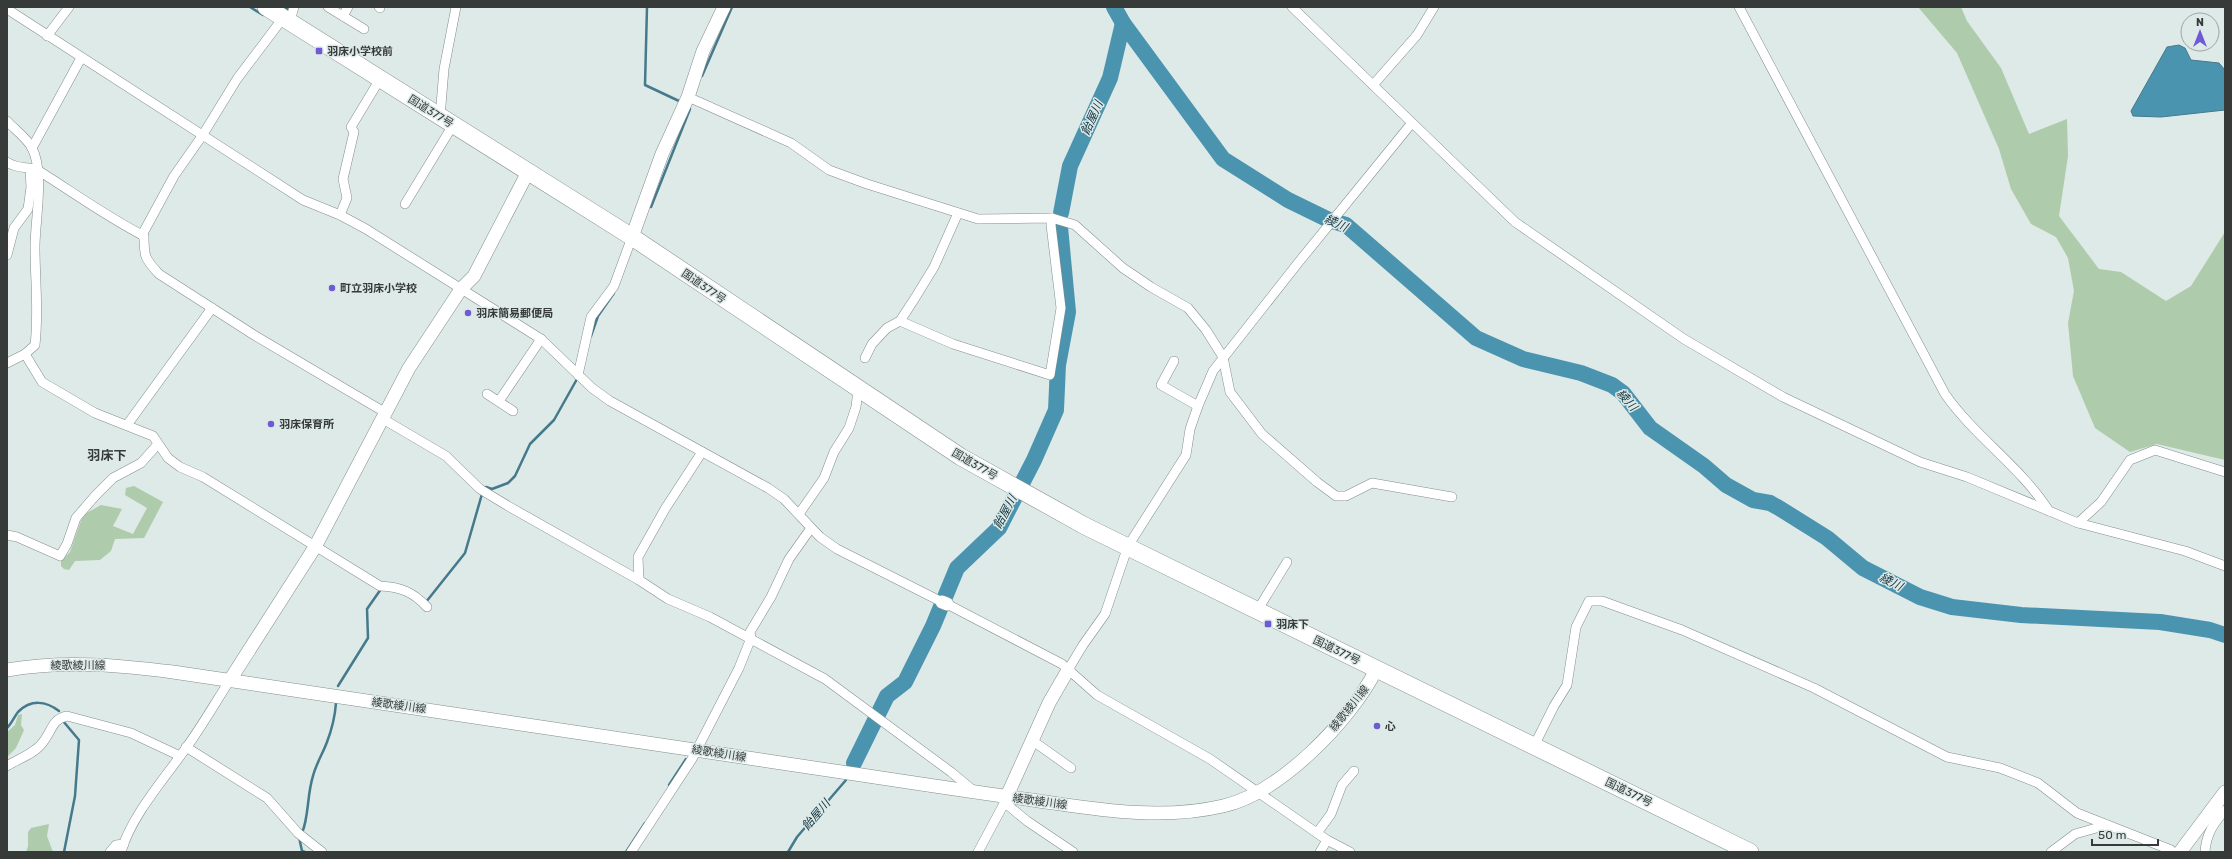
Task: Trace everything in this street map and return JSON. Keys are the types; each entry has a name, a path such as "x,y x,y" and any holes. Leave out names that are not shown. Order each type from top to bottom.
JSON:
{"highway":[{"name":"国道377号","path":"266,7 289,15 380,79 632,237 961,458 1085,526 1376,670 1750,852"}],"main road":[{"path":"632,237 662,154 692,98 703,51 724,7"},
{"path":"230,680 315,547 409,368 461,289 474,276 528,172"},
{"name":"綾歌綾川線","path":"7,670 48,665 118,665 230,680 975,792 1006,799 1123,813 1177,814 1226,806 1257,793 1288,774 1334,727 1367,688 1376,670"},
{"path":"1006,799 1049,703 1068,670"},
{"path":"2175,851 2225,792"}],"street":[{"path":"48,36 69,7"},
{"path":"328,7 364,29"},
{"path":"343,16 348,7"},
{"path":"406,204 446,121 444,69 456,7"},
{"path":"1292,7 1373,85 1408,127 1515,222 1684,339 1783,397 1920,462 1967,477 2078,523 2185,550 2225,566"},
{"path":"1373,85 1417,35 1434,7"},
{"path":"1739,7 1945,394 1958,412 2036,490 2049,511"},
{"path":"7,9 303,200 340,215 541,339 578,374 610,401 768,488 784,499 820,537 837,549 1062,664 1097,695 1210,759 1257,793 1327,840 1350,852"},
{"path":"142,235 174,176 202,136 237,80 289,15"},
{"path":"7,363 25,354 35,345 37,329 35,246 38,199 32,148 81,58"},
{"path":"340,215 347,198 342,179 354,132 351,127 380,79"},
{"path":"692,98 791,143 829,170 958,213 978,219 1052,218 1076,224 1123,268 1151,287 1188,308 1206,330 1223,357 1230,392 1262,434 1316,482 1336,496 1346,496 1372,483 1452,497"},
{"path":"7,121 32,148"},
{"path":"1068,670 1105,614 1128,546 1186,455 1190,429 1213,371 1408,127"},
{"path":"7,162 16,168 34,169 99,211 144,236 144,254 146,261 159,274 446,456 480,489 638,580 668,599 710,617 825,679 873,717 950,772 975,792"},
{"path":"7,254 14,228 28,209 34,169"},
{"path":"865,358 872,344 887,328 900,321 934,267 958,213"},
{"path":"900,321 954,344 1050,375 1060,308 1051,225 1052,218"},
{"path":"578,374 591,317 614,286 632,237"},
{"path":"127,425 212,308"},
{"path":"499,401 541,339"},
{"path":"25,354 42,382 95,414 153,436 168,458 180,467 203,477 380,586 394,586 416,596 424,605"},
{"path":"1174,361 1161,385 1198,406"},
{"path":"799,514 824,478 834,452 849,428 856,407 858,389"},
{"path":"487,394 513,410"},
{"path":"7,534 60,556 67,544 76,518 95,496 113,478 141,463 158,444"},
{"path":"2078,523 2101,502 2130,460 2155,450 2225,472"},
{"path":"638,580 638,557 665,509 702,452"},
{"path":"631,852 696,750 718,709 751,638 750,632 772,597 789,559 811,528"},
{"path":"1257,611 1287,562"},
{"path":"1534,746 1554,706 1567,685 1576,627 1581,616 1589,601 1602,601 1696,636 1814,688 1947,757 2000,768 2038,783 2077,813 2175,851"},
{"path":"110,852 116,845 122,848 161,781 186,748 230,680"},
{"path":"7,766 43,743 53,724 60,718 67,716 131,733 180,756"},
{"path":"1033,741 1071,768"},
{"path":"186,748 267,798 300,835 322,852"},
{"path":"1317,833 1331,814 1342,785 1354,770"},
{"path":"978,852 1006,799 1027,821 1073,852"},
{"path":"2205,852 2206,843 2212,825 2225,810"},
{"path":"2051,852 2075,834 2107,824"},
{"path":"1320,852 1327,840"}],"green space":[{"path":"1918,7 1961,7 1967,21 2001,68 2029,134 2067,119 2068,156 2059,216 2099,269 2121,272 2166,301 2191,286 2225,232 2225,460 2157,444 2130,452 2095,428 2073,376 2068,323 2074,291 2068,258 2056,237 2031,224 2011,189 1999,149 1957,53"},
{"path":"134,486 163,502 144,538 115,539 111,551 100,560 75,561 69,570 64,569 61,566 61,561 70,552 83,515 101,505 122,509 113,526 133,534 147,508 125,495 126,488"},
{"path":"22,714 21,725 24,730 16,748 7,757 7,732 15,725 18,715"},
{"path":"49,824 47,836 53,852 26,852 28,846 28,832 31,828"}],"water":[{"path":"2179,45 2180,52 2187,52 2191,60 2219,63 2225,70 2225,110 2161,117 2133,116 2131,111 2167,47"}],"waterway":[{"path":"250,7 263,15"},
{"path":"284,7 289,10"},
{"path":"647,7 645,85 679,101"},
{"path":"702,76 732,7"},
{"name":"綾川","path":"1114,7 1123,23 1223,159 1288,200 1329,220 1346,225 1476,338 1523,359 1581,373 1612,385 1623,393 1650,428 1704,466 1726,485 1753,500 1770,503 1779,508 1827,538 1863,568 1920,597 1952,607 2021,615 2160,622 2210,630 2225,635"},
{"name":"飴屋川","path":"1061,213 1070,166 1110,78 1123,23"},
{"path":"651,207 690,109"},
{"name":"飴屋川","path":"854,763 887,696 905,682 933,626 957,568 999,528 1034,460 1056,410 1058,365 1068,312 1060,227"},
{"path":"591,336 598,316 614,293"},
{"path":"486,487 492,489 508,483 515,476 530,444 554,420 577,379"},
{"path":"426,602 465,553 482,494"},
{"path":"338,686 368,638 367,609 381,589"},
{"path":"7,728 18,712 33,703 44,703 59,711"},
{"path":"302,833 306,820 311,783 330,732 336,703"},
{"path":"63,721 79,740 75,796 64,852"},
{"path":"669,785 686,759"},
{"name":"飴屋川","path":"788,852 797,837 846,780"},
{"path":"626,852 645,823"},
{"path":"299,837 302,851 305,852"}],"place":[{"name":"羽床小学校前","path":"319,51"},
{"name":"町立羽床小学校","path":"332,288"},
{"name":"羽床簡易郵便局","path":"468,313"},
{"name":"羽床保育所","path":"271,424"},
{"name":"羽床下","path":"1268,624"},
{"name":"心","path":"1377,726"}],"district":[{"name":"羽床下","path":"107,455"}]}
